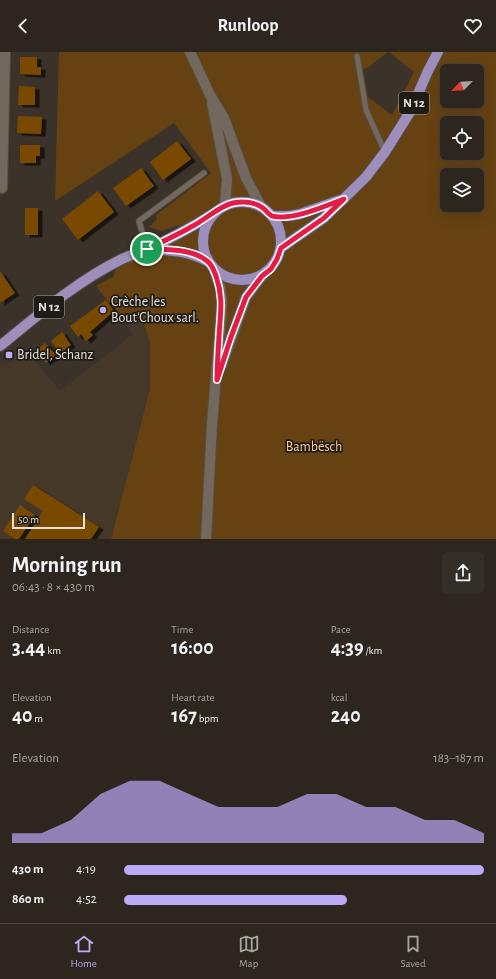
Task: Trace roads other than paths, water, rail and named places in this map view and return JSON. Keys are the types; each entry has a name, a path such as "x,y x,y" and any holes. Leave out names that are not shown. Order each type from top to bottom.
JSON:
{"main road":[{"path":"2,188 5,52"},
{"path":"190,52 210,95 224,118 246,178 262,208"},
{"name":"N 12","path":"281,248 324,218 366,177 386,152 410,112 438,52"},
{"path":"210,95 227,179 225,206"},
{"name":"N 12","path":"272,216 289,216 300,214 344,199"},
{"path":"217,380 246,297 262,276 271,269 281,248 281,236 278,225 272,216 262,208 254,204 244,202 234,202 225,206 213,214 206,225 202,237 203,249 207,261 214,270 222,276 232,280 252,280 262,276"},
{"name":"N 12","path":"0,346 85,281 123,258 147,249 191,228 213,214"},
{"name":"N 12","path":"147,249 179,251 192,254 207,261"},
{"path":"206,539 212,424 217,380 222,303 220,287 214,270"}],"lane":[{"path":"357,56 366,110 386,152"},
{"path":"147,249 139,221 204,172"}],"place":[{"name":"Crèche les Bout'Choux sarl.","path":"103,310"},
{"name":"Bridel, Schanz","path":"9,355"}],"park label":[{"name":"Bambësch","path":"314,447"}]}
